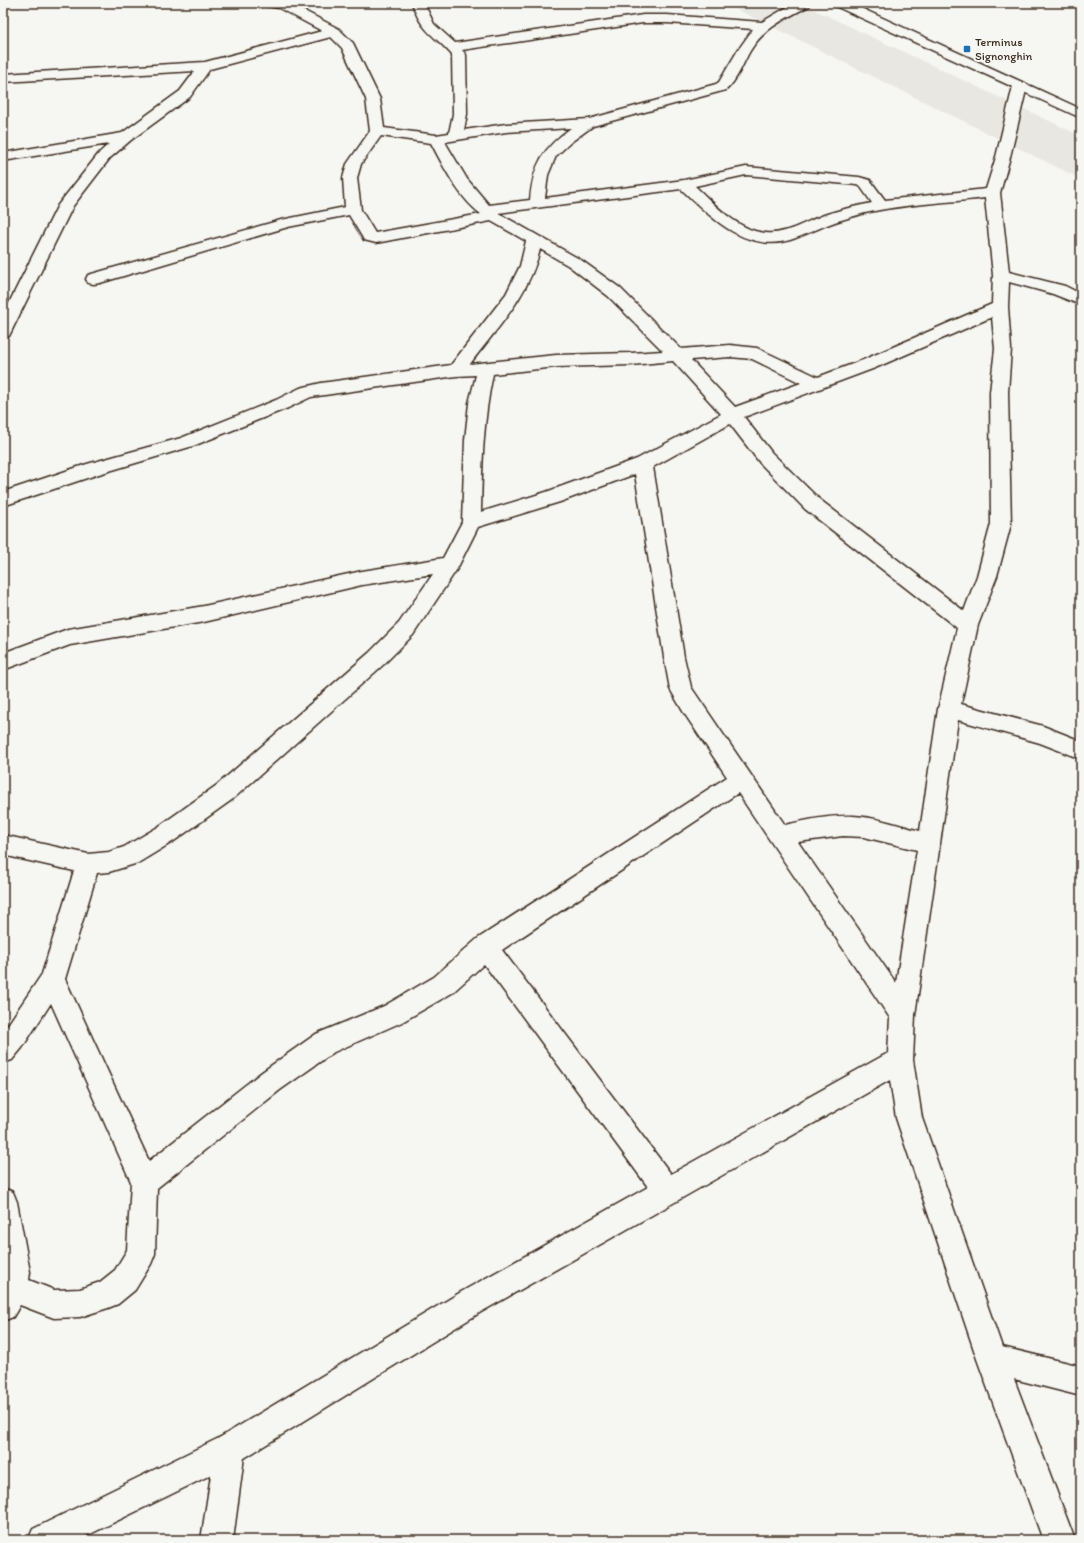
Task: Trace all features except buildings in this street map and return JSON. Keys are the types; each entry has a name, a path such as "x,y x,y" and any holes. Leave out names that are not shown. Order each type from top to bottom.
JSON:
{"main road":[{"path":"418,3 426,22 435,33 454,47 461,61 460,114 456,136"},
{"path":"377,131 436,139 531,125 590,123 721,87 726,84 740,56 759,31 780,16 804,3"},
{"path":"840,3 1081,114"},
{"path":"279,4 334,32 348,46 373,99 377,131 354,164 350,178 353,210 366,234 370,237 376,238 536,203 684,184 746,170 859,181 865,183 881,206"},
{"path":"454,47 644,18 664,18 766,26"},
{"path":"3,78 205,66 334,32"},
{"path":"3,332 11,300 43,255 66,205 105,155 126,137 185,94 205,66"},
{"path":"1020,86 1003,157 992,193 1001,275 1000,307 1003,349 999,392 1002,524 987,576 968,625 949,709 944,751 903,1015 900,1060 909,1118 992,1359 1059,1540"},
{"path":"536,203 540,175 550,153 566,138 590,123"},
{"path":"3,157 126,137"},
{"path":"436,139 456,177 489,213 575,263 614,292 677,355 732,415 766,458 812,504 968,625"},
{"path":"684,184 721,217 755,236 778,239 829,218 881,206 992,193"},
{"path":"94,278 286,223 353,210"},
{"path":"456,370 513,296 528,266 534,239"},
{"path":"1001,275 1058,290 1081,300"},
{"path":"471,522 553,497 643,464 732,415 869,364 1000,307"},
{"path":"3,499 93,469 186,442 313,390 456,370 486,369 556,360 631,359 730,351 757,354 816,383"},
{"path":"3,845 32,850 88,864 109,862 130,856 166,834 224,792 365,669 406,629 450,564 471,522 474,440 478,403 486,369"},
{"path":"643,464 674,657 681,689 740,780 903,1015"},
{"path":"3,662 68,637 204,614 362,578 450,564"},
{"path":"949,709 1043,735 1081,750"},
{"path":"144,1180 265,1086 325,1043 393,1014 443,985 486,947 740,780"},
{"path":"779,836 829,827 864,827 930,843"},
{"path":"3,1051 13,1040 53,979 88,864"},
{"path":"486,947 667,1191"},
{"path":"3,1202 16,1272 9,1298 54,1304 80,1303 108,1294 125,1280 141,1254 144,1180 53,979"},
{"path":"44,1540 230,1449 471,1302 900,1060"},
{"path":"992,1359 1081,1381"},
{"path":"217,1540 230,1449"}],"shaded area":[{"path":"724,3 800,3 1081,136 1081,179"}],"place":[{"name":"Terminus Signonghin","path":"967,49"}]}
